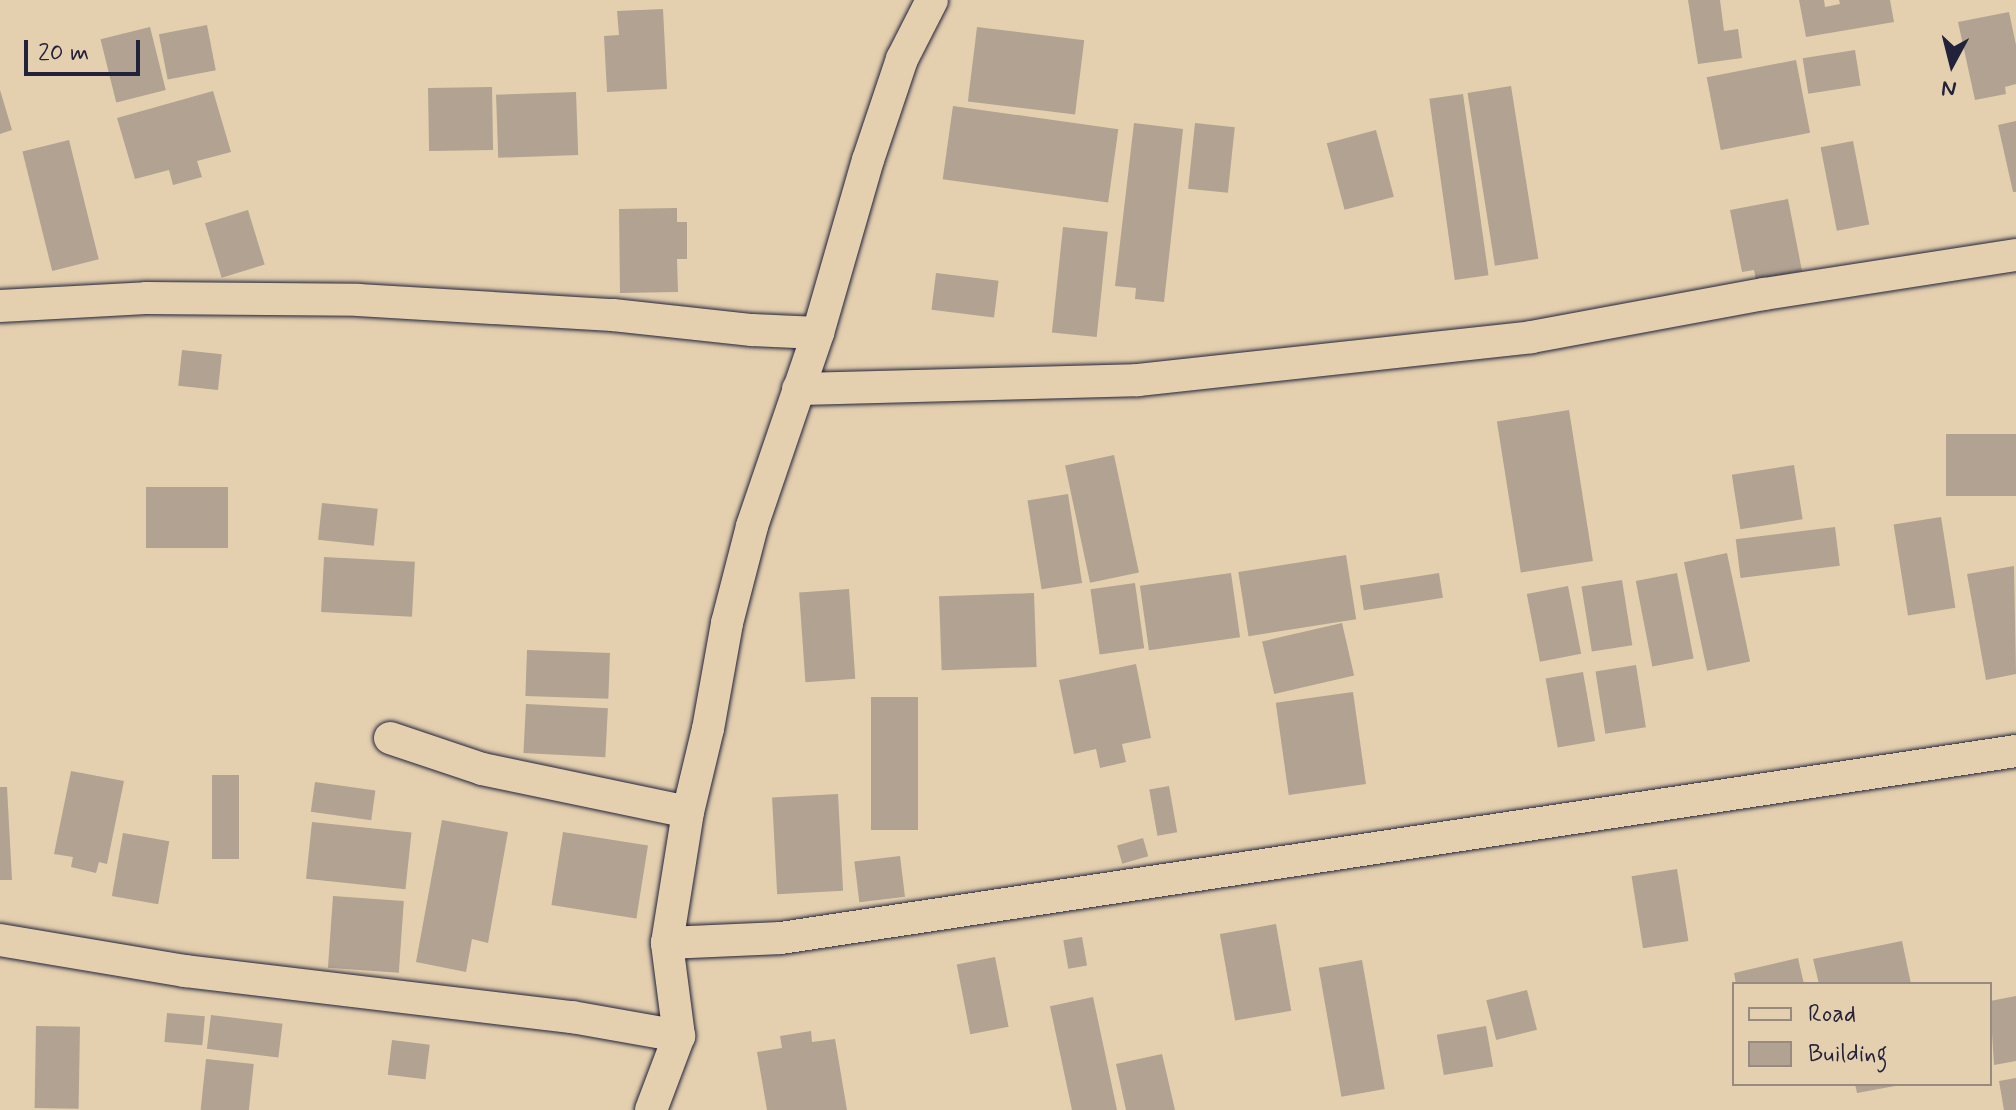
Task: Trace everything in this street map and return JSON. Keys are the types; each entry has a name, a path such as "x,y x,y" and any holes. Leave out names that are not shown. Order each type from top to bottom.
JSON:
{"street":[{"path":"661,1102 679,1036 667,943 688,812 708,729 727,623 752,526 818,333 897,74 932,0"},
{"path":"798,389 1138,380 1484,342 2016,255"},
{"path":"0,306 146,298 358,300 613,315 752,330 818,333"},
{"path":"390,738 482,769 688,812"},
{"path":"667,943 781,938 2016,751"},
{"path":"0,940 185,971 572,1017 679,1036"}],"building":[{"path":"1688,0 1720,0 1724,31 1738,29 1742,58 1698,64"},
{"path":"1799,0 1824,0 1825,7 1840,4 1839,0 1890,0 1894,22 1806,37"},
{"path":"663,9 667,89 607,92 604,36 619,35 617,11"},
{"path":"2009,12 2016,45 2016,84 2005,87 2006,94 1975,100 1958,22"},
{"path":"207,25 216,70 168,80 159,34"},
{"path":"150,27 166,90 116,102 101,39"},
{"path":"977,27 1084,40 1075,115 968,101"},
{"path":"1855,50 1861,86 1808,94 1803,58"},
{"path":"1796,60 1810,133 1721,150 1707,77"},
{"path":"1511,86 1538,259 1495,266 1468,93"},
{"path":"492,87 493,150 429,151 428,88"},
{"path":"0,90 12,130 0,134"},
{"path":"213,91 231,152 197,161 202,177 173,185 169,170 135,179 117,118"},
{"path":"576,92 578,155 498,158 496,95"},
{"path":"1463,94 1488,275 1455,280 1429,99"},
{"path":"953,106 1118,129 1108,203 943,179"},
{"path":"2016,121 2016,192 2013,192 1998,125"},
{"path":"1134,123 1183,129 1164,302 1135,299 1136,288 1115,286"},
{"path":"1195,123 1235,127 1228,193 1188,189"},
{"path":"1376,130 1394,197 1345,210 1327,143"},
{"path":"69,140 99,259 52,271 22,152"},
{"path":"1853,141 1869,224 1837,231 1821,147"},
{"path":"1788,199 1802,271 1756,280 1754,270 1742,272 1730,210"},
{"path":"677,208 677,222 687,222 687,259 677,259 678,292 620,293 619,209"},
{"path":"248,210 265,265 222,278 205,223"},
{"path":"1063,227 1108,232 1097,337 1052,332"},
{"path":"936,273 999,281 994,317 931,310"},
{"path":"182,350 222,354 218,390 178,386"},
{"path":"1569,410 1593,561 1521,573 1497,421"},
{"path":"1946,434 2016,434 2016,496 1946,496"},
{"path":"1114,455 1139,572 1090,583 1065,465"},
{"path":"1794,465 1803,519 1740,529 1732,475"},
{"path":"146,487 228,487 228,548 146,548"},
{"path":"1068,494 1082,583 1042,589 1028,500"},
{"path":"322,503 378,509 374,546 318,540"},
{"path":"1941,517 1955,608 1908,615 1894,525"},
{"path":"1835,527 1840,566 1740,578 1736,539"},
{"path":"1727,553 1750,662 1707,671 1684,562"},
{"path":"1346,555 1356,619 1249,636 1238,572"},
{"path":"324,557 415,562 412,617 321,612"},
{"path":"2014,566 2016,674 1986,680 1967,574"},
{"path":"1231,573 1240,637 1149,650 1140,586"},
{"path":"1439,573 1443,598 1364,610 1360,586"},
{"path":"1677,573 1694,658 1652,666 1636,581"},
{"path":"1622,580 1632,645 1592,652 1582,586"},
{"path":"1135,583 1144,648 1100,655 1090,589"},
{"path":"1568,586 1581,654 1540,662 1527,594"},
{"path":"849,589 855,679 805,682 799,592"},
{"path":"1034,593 1037,667 942,670 939,596"},
{"path":"1342,623 1354,676 1274,694 1262,641"},
{"path":"527,650 610,653 608,699 525,696"},
{"path":"1136,664 1151,738 1122,744 1126,762 1100,768 1096,749 1074,754 1059,680"},
{"path":"1636,665 1646,727 1605,734 1596,671"},
{"path":"1583,672 1595,741 1558,748 1546,679"},
{"path":"1353,692 1366,784 1289,795 1276,703"},
{"path":"871,697 918,697 918,830 871,830"},
{"path":"526,704 608,708 605,757 523,753"},
{"path":"71,771 124,781 107,864 99,862 96,873 71,867 73,857 54,854"},
{"path":"212,775 239,775 239,859 212,859"},
{"path":"315,782 375,790 371,820 311,812"},
{"path":"1169,786 1177,832 1157,836 1149,789"},
{"path":"0,787 7,787 12,880 0,880"},
{"path":"838,794 843,891 777,894 772,797"},
{"path":"442,820 508,832 488,943 472,939 466,972 416,962"},
{"path":"312,822 411,832 405,889 306,879"},
{"path":"563,832 648,845 636,919 551,905"},
{"path":"123,833 169,841 158,904 112,896"},
{"path":"1143,838 1148,856 1122,864 1117,845"},
{"path":"900,856 905,897 859,902 854,862"},
{"path":"1677,869 1688,941 1643,948 1632,876"},
{"path":"333,896 404,901 399,973 328,968"},
{"path":"1276,924 1291,1011 1235,1021 1220,934"},
{"path":"1082,937 1087,966 1068,969 1063,940"},
{"path":"1902,941 1911,982 1819,982 1813,959"},
{"path":"995,957 1009,1027 970,1034 957,964"},
{"path":"1798,958 1804,982 1736,982 1734,973"},
{"path":"1362,960 1385,1089 1341,1097 1319,968"},
{"path":"1527,990 1537,1030 1496,1040 1486,1000"},
{"path":"2016,996 2016,1061 1994,1065 1992,1001"},
{"path":"1093,997 1117,1110 1072,1110 1050,1006"},
{"path":"167,1013 205,1016 202,1045 164,1042"},
{"path":"211,1015 282,1024 278,1058 207,1049"},
{"path":"36,1026 80,1027 79,1109 35,1108"},
{"path":"1486,1026 1493,1066 1444,1075 1437,1035"},
{"path":"811,1031 812,1042 835,1039 847,1110 767,1110 757,1052 782,1048 780,1036"},
{"path":"392,1040 430,1045 425,1079 388,1075"},
{"path":"1162,1054 1175,1110 1126,1110 1116,1064"},
{"path":"206,1059 254,1064 249,1110 201,1110"},
{"path":"2016,1078 2016,1110 2004,1110 1999,1081"},
{"path":"1855,1086 1895,1086 1857,1093"}]}
